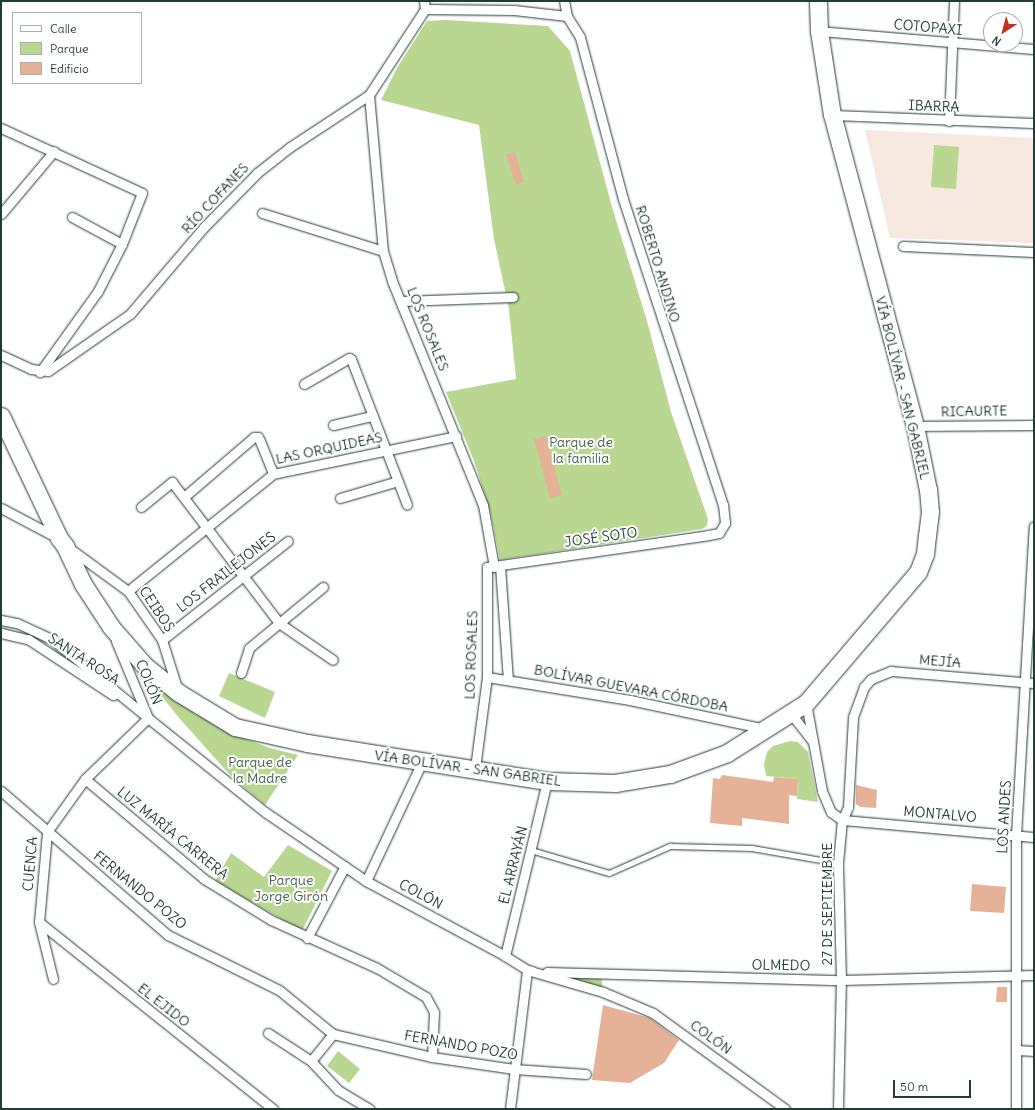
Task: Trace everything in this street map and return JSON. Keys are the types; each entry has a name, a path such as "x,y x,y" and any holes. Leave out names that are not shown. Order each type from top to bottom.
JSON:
{"highway":[{"name":"VÍA BOLÍVAR - SAN GABRIEL","path":"1,416 83,584 110,627 145,666 179,693 240,729 422,762 475,768 547,781 615,783 670,774 728,753 792,715 806,703 874,626 918,572 925,554 930,512 928,490 915,426 832,115 819,31 818,1"}],"street":[{"name":"ROBERTO ANDINO","path":"564,1 567,16 580,37 623,199 723,506 725,523 719,533"},
{"path":"949,120 954,1"},
{"path":"425,5 514,10 567,16"},
{"name":"RÍO COFANES","path":"40,372 56,368 130,314 204,227 257,173 290,146 369,95 425,5"},
{"name":"COTOPAXI","path":"819,31 1034,49"},
{"name":"LOS ROSALES","path":"369,95 383,251 483,505 494,567 487,677 475,768"},
{"name":"IBARRA","path":"832,115 1034,123"},
{"path":"1,128 54,151 142,193 122,244 92,302 40,372 1,355"},
{"path":"1,214 54,151"},
{"path":"262,213 383,251"},
{"path":"72,217 122,244"},
{"path":"903,246 1034,252"},
{"path":"402,301 513,297"},
{"path":"304,384 349,358 351,359 371,416 407,506"},
{"path":"333,425 371,416"},
{"name":"RICAURTE","path":"915,426 1034,425"},
{"name":"LAS ORQUIDEAS","path":"128,591 273,474 456,436"},
{"path":"184,498 254,437 258,437 273,474"},
{"path":"340,498 398,481"},
{"path":"141,507 172,482 279,623 333,660"},
{"name":"CEIBOS","path":"1,508 62,542 128,591 162,640 179,693"},
{"name":"LOS ANDES","path":"1016,1109 1016,835 1030,683 1034,527"},
{"name":"JOSÉ SOTO","path":"494,567 719,533"},
{"name":"LOS FRAILEJONES","path":"162,640 288,541"},
{"path":"494,567 508,679"},
{"path":"241,673 249,648 323,587"},
{"path":"1,620 17,623 53,640 148,718"},
{"name":"COLÓN","path":"110,627 148,718 265,812 366,881 505,956 527,970 603,992 653,1013 785,1109"},
{"name":"SANTA ROSA","path":"1,633 28,639 148,718"},
{"name":"MEJÍA","path":"858,701 870,679 892,671 1030,683"},
{"name":"BOLÍVAR GUEVARA CÓRDOBA","path":"487,677 508,679 630,700 768,730"},
{"name":"27 DE SEPTIEMBRE","path":"838,1109 841,980 838,863 842,820 848,807 853,717 858,701"},
{"path":"806,703 822,791 831,812 842,820"},
{"path":"792,715 813,742"},
{"name":"CUENCA","path":"53,979 39,922 47,832 85,780 148,718"},
{"path":"366,881 422,762"},
{"name":"LUZ MARÍA CARRERA","path":"85,780 204,879 271,920 307,938 377,968 426,997 434,1012 432,1057"},
{"name":"EL ARRAYÁN","path":"505,956 547,781"},
{"name":"FERNANDO POZO","path":"1,791 168,935 279,990 333,1034 432,1057 514,1069 586,1074"},
{"name":"MONTALVO","path":"842,820 1034,837"},
{"path":"307,938 345,866"},
{"name":"EL EJIDO","path":"39,922 273,1109"},
{"path":"510,1109 527,970"},
{"name":"OLMEDO","path":"527,970 607,975 841,980 1034,975"},
{"path":"603,992 607,975"},
{"path":"268,1033 311,1061 338,1090 370,1109"},
{"path":"311,1061 333,1034"},
{"path":"1017,1050 1034,1051"}],"lane":[{"path":"531,850 609,873 670,846 752,848 838,863"}],"shaded area":[{"path":"865,130 1034,138 1034,243 890,238"}],"green space":[{"name":"Parque de la familia","path":"446,20 548,26 570,51 612,207 647,321 671,412 708,519 707,526 702,529 500,560 491,514 474,461 446,392 516,379 509,309 494,239 479,125 381,100 397,68 427,21"},
{"path":"934,145 959,147 956,189 931,187"},
{"path":"229,673 275,692 265,718 219,696"},
{"name":"Parque de la Madre","path":"148,679 232,734 270,748 298,755 265,805 231,776 180,719"},
{"path":"790,741 798,742 808,752 818,802 797,799 798,779 766,776 764,765 767,752 773,746"},
{"name":"Parque Jorge Girón","path":"288,845 332,871 302,931 215,881 231,853 264,877"},
{"path":"532,969 601,975 603,992"},
{"path":"338,1051 360,1069 349,1083 327,1066"}],"building":[{"path":"515,152 524,182 516,185 506,154"},
{"path":"546,436 562,495 550,498 534,439"},
{"path":"722,775 773,782 774,777 798,779 797,796 789,795 789,824 742,818 742,826 710,823 713,778 720,779"},
{"path":"856,785 877,790 876,808 860,807 856,804"},
{"path":"972,884 1006,887 1004,913 970,911"},
{"path":"997,987 1007,987 1007,1002 996,1002"},
{"path":"603,1005 650,1018 679,1040 664,1063 630,1083 592,1080"}]}
